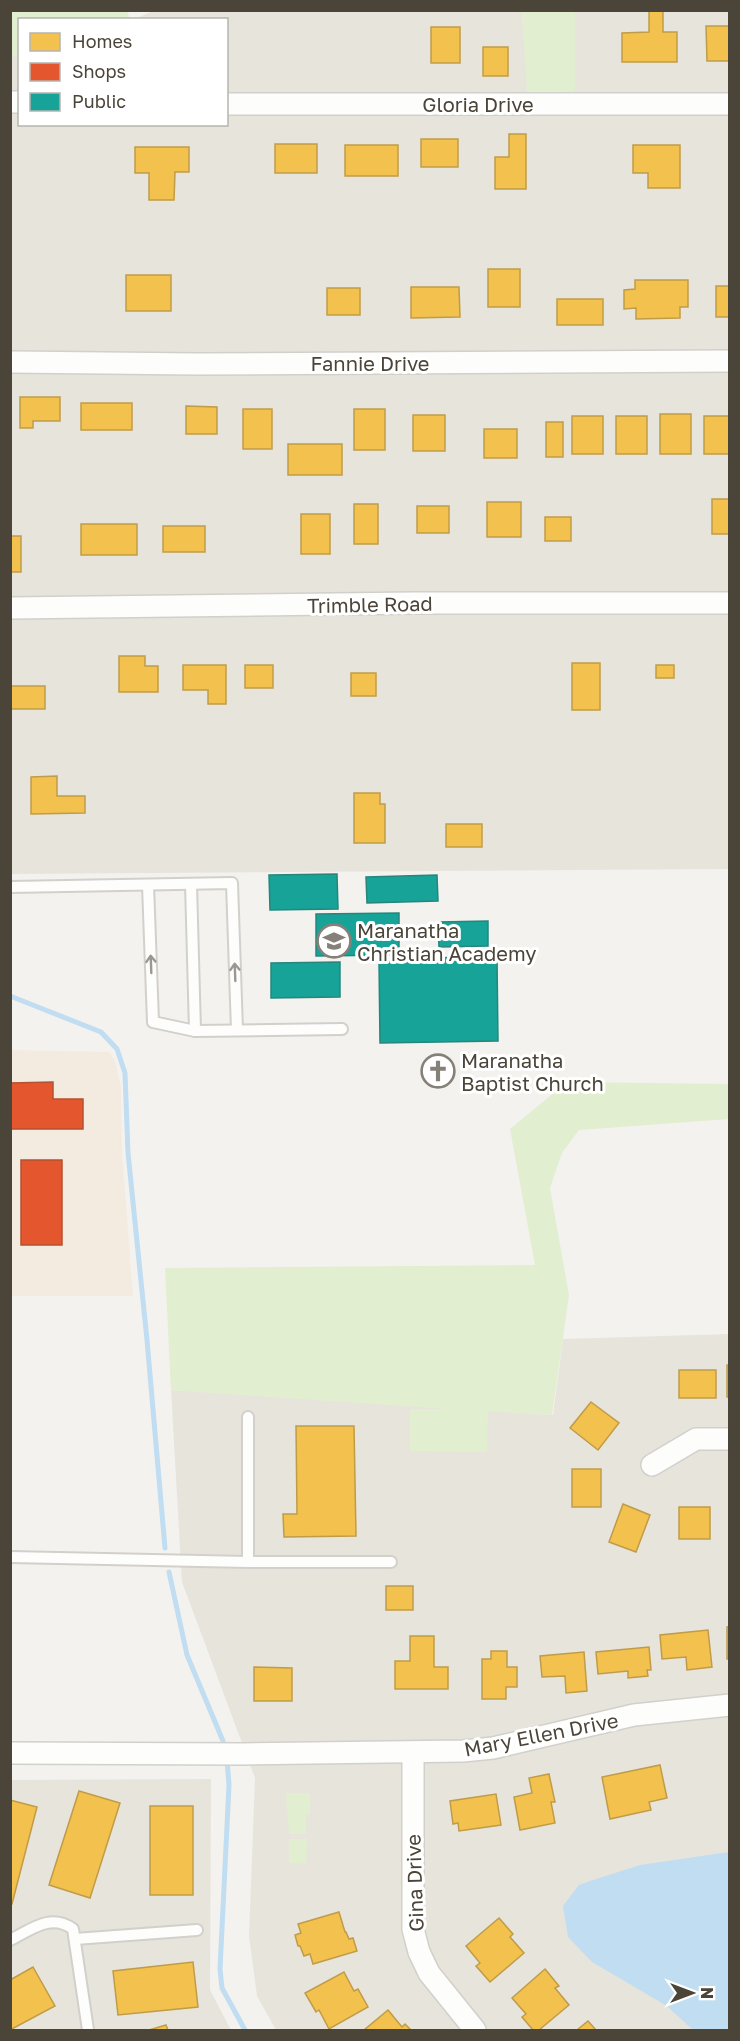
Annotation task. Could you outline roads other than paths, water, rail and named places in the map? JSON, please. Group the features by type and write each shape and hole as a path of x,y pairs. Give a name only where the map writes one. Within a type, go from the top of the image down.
{"street":[{"name":"Gloria Drive","path":"228,104 729,104"},
{"name":"Fannie Drive","path":"10,362 198,364 729,361"},
{"name":"Trimble Road","path":"10,608 414,603 729,603"},
{"path":"652,1465 696,1439 729,1439"},
{"name":"Mary Ellen Drive","path":"10,1753 243,1754 463,1751 494,1748 634,1715 729,1705"},
{"name":"Gina Drive","path":"413,1752 413,1929 419,1952 429,1972 475,2031"}],"lane":[{"path":"10,887 232,883 237,1030"},
{"path":"191,884 195,1031"},
{"path":"148,885 153,1022 195,1031 342,1029"},
{"path":"248,1417 248,1562"},
{"path":"10,1557 248,1562 391,1562"},
{"path":"10,1940 42,1924 54,1921 64,1922 73,1929 88,2031"},
{"path":"75,1939 197,1930"}],"water":[{"path":"729,1852 729,2030 693,2030 667,2006 592,1962 568,1937 563,1906 579,1885 640,1865"}],"waterway":[{"path":"10,996 101,1032 117,1049 125,1073 128,1153 165,1548"},
{"path":"169,1572 187,1655 223,1741 225,1751"},
{"path":"227,1760 229,1785 220,1969 222,1988 245,2030"}],"place":[{"name":"Maranatha Christian Academy","path":"334,941"},
{"name":"Maranatha Baptist Church","path":"438,1071"}]}
